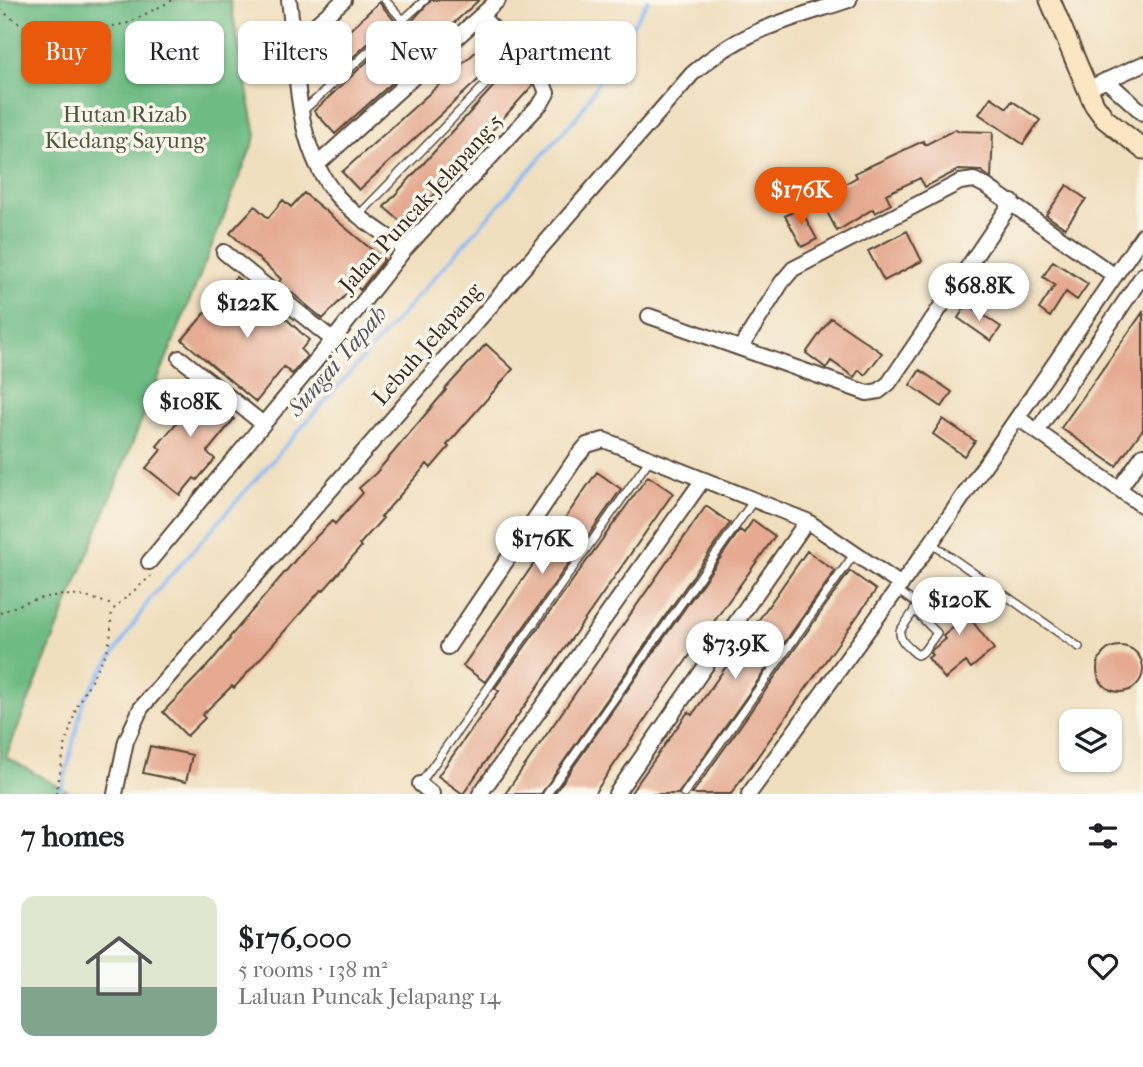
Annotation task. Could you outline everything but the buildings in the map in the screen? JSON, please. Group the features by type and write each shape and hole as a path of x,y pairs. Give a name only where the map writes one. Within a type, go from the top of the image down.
{"street":[{"path":"289,0 292,21"},
{"path":"320,21 344,0"},
{"path":"461,34 498,0"},
{"name":"Lebuh Jelapang","path":"115,794 126,741 141,709 692,74 713,55 740,38 849,0"},
{"path":"1051,0 1094,104 1105,119 1143,149"},
{"path":"481,16 486,21"},
{"path":"1087,89 1143,64"},
{"path":"1106,80 1143,113"},
{"path":"297,84 299,114 324,178 337,196 359,216 405,249"},
{"path":"318,164 406,84"},
{"name":"Jalan Puncak Jelapang 5","path":"149,562 405,249 542,102 547,93 544,84"},
{"path":"741,347 782,282 803,262 960,182 974,180 1012,202 1115,276"},
{"path":"649,316 867,393 879,391 889,383 1012,202"},
{"path":"749,794 931,543 1143,234"},
{"path":"224,252 333,340"},
{"path":"1037,431 1143,275"},
{"path":"180,358 262,424"},
{"path":"1018,418 1143,506"},
{"path":"448,646 587,445 604,440 807,521 899,587"},
{"path":"1119,489 1143,455"},
{"path":"480,794 702,481"},
{"path":"616,794 807,521"},
{"path":"420,784 432,794"}],"lane":[{"path":"385,0 403,20"},
{"path":"299,114 425,0"},
{"path":"359,216 487,84"},
{"path":"420,784 651,458"},
{"path":"547,794 754,500"},
{"path":"931,543 1079,648"},
{"path":"684,794 855,553"},
{"path":"899,587 937,633"},
{"path":"929,591 900,631 903,641 920,654 944,626"}],"path":[{"path":"0,10 25,27 78,33 128,23 173,0"},
{"path":"56,794 65,746 77,706 107,651 111,616 115,607 150,576 152,573 149,562"},
{"path":"0,613 52,595 92,597 115,607"}],"green space":[{"name":"Hutan Rizab Kledang Sayung","path":"0,0 230,0 238,42 238,84 246,84 256,136 6,757 72,794 0,794"}],"waterway":[{"name":"Sungai Tapah","path":"61,794 83,701 150,599 579,114 648,0"}]}
